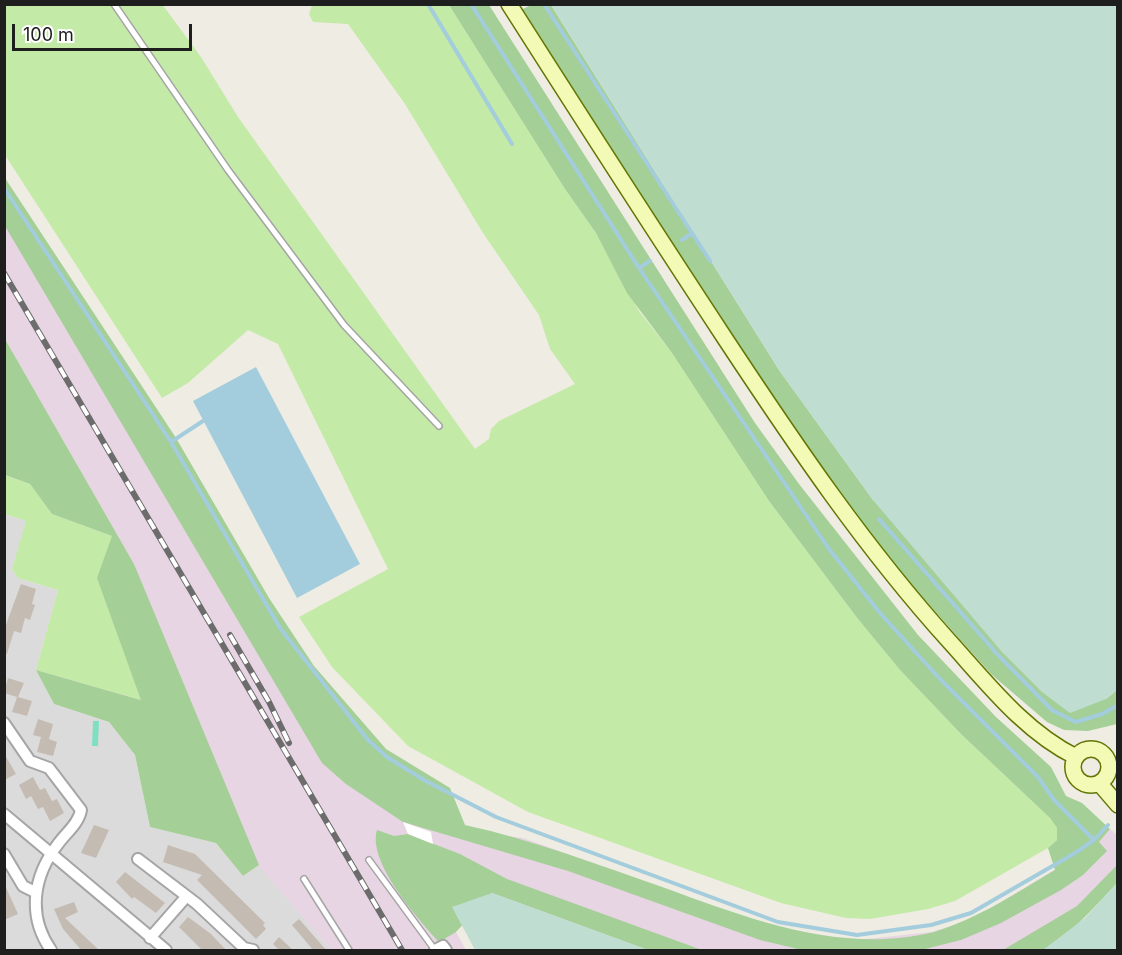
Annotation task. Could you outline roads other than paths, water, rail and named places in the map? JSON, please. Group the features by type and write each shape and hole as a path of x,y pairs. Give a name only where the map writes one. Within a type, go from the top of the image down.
{"main road":[{"path":"509,4 711,318 842,511 928,618 978,674 1044,737 1076,757"},
{"path":"1093,749 1111,752 1109,770 1100,784 1089,786 1078,781 1073,771 1076,757 1082,751 1093,749"},
{"path":"1100,784 1118,805"}],"street":[{"path":"4,723 30,761 49,768 81,810 80,817 52,854 38,878 35,892 37,921 51,951"},
{"path":"4,814 166,951"},
{"path":"4,854 23,886 35,892"},
{"path":"138,859 176,886 186,897 214,918 244,948 253,951"},
{"path":"150,938 186,897"},
{"path":"435,950 443,946 446,951"}],"lane":[{"path":"114,4 228,170 344,325 439,426"},
{"path":"369,860 435,950"},
{"path":"304,879 349,951"}],"water":[{"path":"256,367 360,564 297,598 193,401"}],"waterway":[{"path":"428,4 512,144"},
{"path":"471,4 639,268 829,549 880,613 939,678 1038,777 1054,800 1094,840"},
{"path":"544,4 710,261"},
{"path":"4,188 171,442 280,628 368,740 387,757 424,780 496,817 778,922 857,935 931,925 971,913 1075,853 1094,840 1108,825"},
{"path":"682,240 692,233"},
{"path":"639,268 650,261"},
{"path":"171,442 203,421"},
{"path":"879,519 998,655 1052,710 1076,722 1102,714 1118,705"}],"railway":[{"path":"4,273 402,950"},
{"path":"230,635 269,702 289,743"}]}
